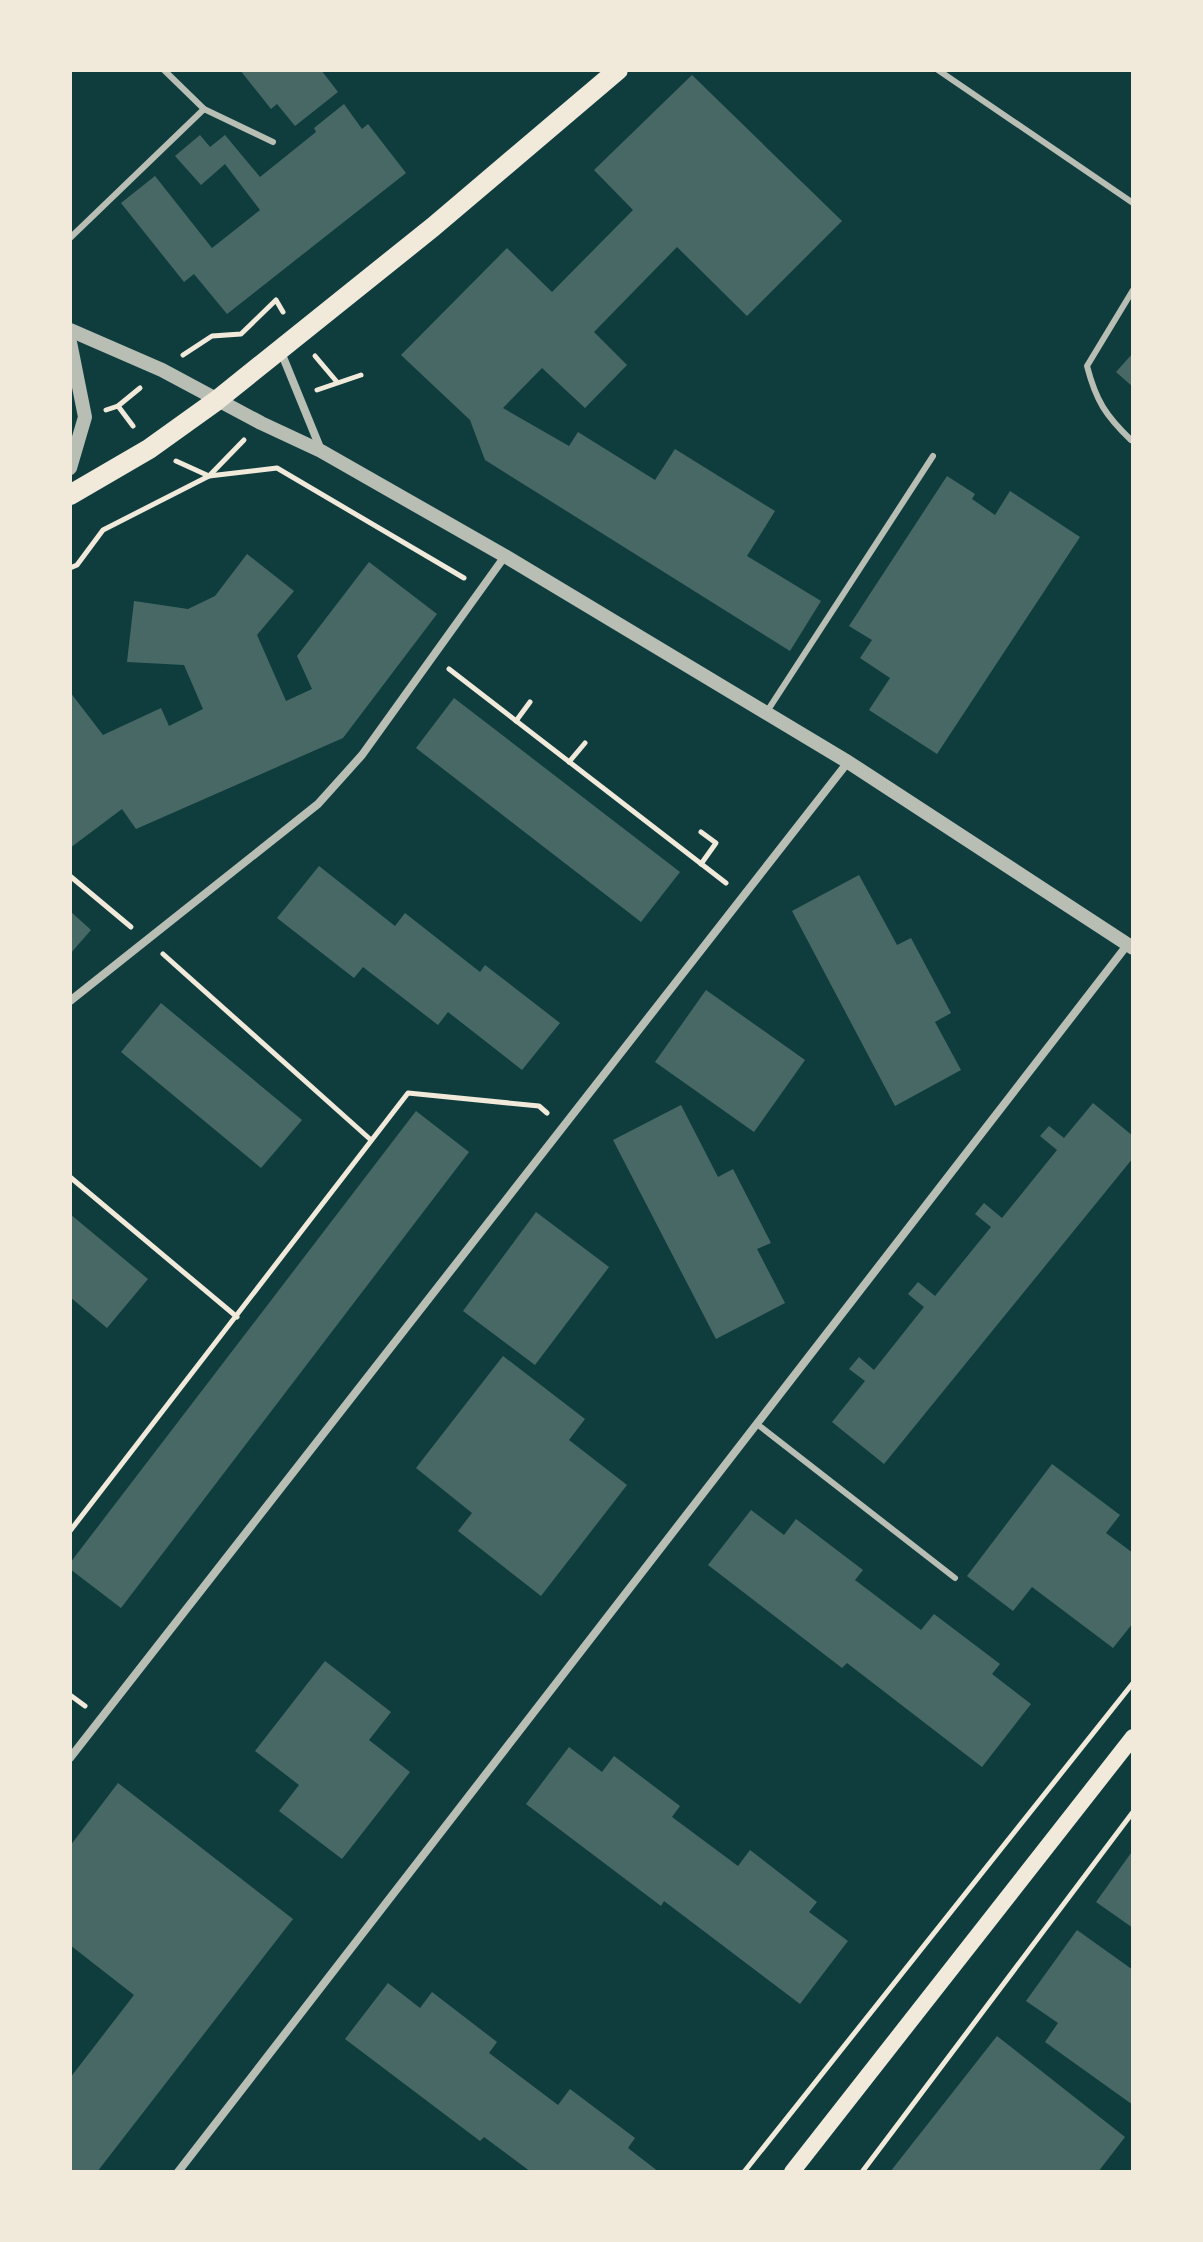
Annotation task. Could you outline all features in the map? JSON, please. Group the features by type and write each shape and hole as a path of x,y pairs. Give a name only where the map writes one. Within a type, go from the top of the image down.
{"main road":[{"path":"70,495 149,449 216,401 421,236 618,70"},
{"path":"792,2172 1133,1737"}],"street":[{"path":"70,330 162,370 216,401 321,451 505,556 848,762 1131,946 178,2172"},
{"path":"70,342 85,417 70,468"},
{"path":"280,349 321,451"},
{"path":"70,1001 318,804 362,755 505,556"},
{"path":"70,1758 848,762"}],"lane":[{"path":"164,70 204,109 273,142"},
{"path":"938,70 1133,203"},
{"path":"70,238 204,109"},
{"path":"1131,440 1109,419 1094,393 1087,366 1133,290"},
{"path":"766,713 933,456"},
{"path":"757,1424 955,1578"}],"path":[{"path":"118,406 162,370 212,336 241,334 276,300"},
{"path":"70,568 77,565 103,530 209,476 277,468 461,575 477,594"},
{"path":"432,656 743,896"},
{"path":"516,721 530,702"},
{"path":"569,762 585,743"},
{"path":"701,832 716,843 701,864"},
{"path":"70,876 147,940 371,1140"},
{"path":"70,1531 408,1093 539,1106 563,1127"},
{"path":"70,1177 237,1317"},
{"path":"744,2172 1133,1683"},
{"path":"862,2172 1133,1812"}],"building":[{"path":"240,70 321,70 338,92 295,126 277,104 271,109"},
{"path":"692,75 842,221 747,316 677,247 594,332 627,365 585,408 542,368 503,408 569,446 578,432 655,480 675,449 775,511 747,556 821,601 790,651 485,460 470,420 401,355 507,248 552,292 633,210 594,170"},
{"path":"344,104 362,129 368,124 406,173 227,314 194,274 184,282 121,203 155,176 212,248 260,210 225,164 201,185 175,156 200,135 210,147 225,135 260,177 316,132 314,128"},
{"path":"1133,353 1133,387 1116,372"},
{"path":"947,476 975,494 972,499 995,515 1010,491 1080,537 937,754 869,710 890,678 860,658 872,640 849,626"},
{"path":"247,554 294,591 257,635 286,701 312,689 297,656 369,562 437,614 343,738 136,829 122,809 70,848 70,692 103,735 161,708 169,726 203,709 184,665 127,662 134,601 188,609 215,596"},
{"path":"454,698 680,872 641,922 416,748"},
{"path":"319,866 395,926 405,913 480,972 485,965 560,1023 522,1070 448,1012 438,1025 363,967 354,978 277,918"},
{"path":"859,875 897,945 911,938 951,1013 935,1022 961,1070 895,1106 792,911"},
{"path":"70,911 91,930 70,954"},
{"path":"706,990 805,1060 754,1132 655,1062"},
{"path":"161,1003 302,1120 261,1168 121,1052"},
{"path":"1093,1103 1133,1136 1133,1158 884,1464 832,1422 865,1381 849,1369 859,1357 874,1370 924,1307 908,1294 918,1282 935,1296 991,1227 975,1214 984,1203 1002,1218 1057,1150 1040,1136 1049,1126 1064,1138"},
{"path":"681,1105 718,1177 733,1169 771,1243 757,1249 785,1303 716,1339 613,1140"},
{"path":"416,1111 469,1152 121,1608 70,1569 70,1563"},
{"path":"536,1212 609,1267 535,1365 463,1311"},
{"path":"70,1214 148,1279 107,1328 70,1297"},
{"path":"503,1356 585,1419 569,1440 627,1485 541,1596 458,1531 472,1513 416,1468"},
{"path":"1052,1464 1120,1515 1106,1533 1133,1553 1133,1623 1113,1648 1032,1587 1013,1611 967,1576"},
{"path":"751,1510 784,1535 796,1519 863,1570 855,1580 921,1630 934,1614 1000,1664 992,1674 1031,1704 982,1767 847,1663 842,1668 708,1565"},
{"path":"325,1661 391,1712 369,1740 410,1772 342,1859 279,1811 299,1785 255,1751"},
{"path":"569,1747 602,1772 614,1756 680,1806 672,1817 738,1866 750,1850 817,1902 809,1912 848,1941 800,2004 664,1901 661,1906 526,1804"},
{"path":"118,1783 293,1919 97,2172 70,2172 70,2078 134,1995 70,1945 70,1846"},
{"path":"1131,1853 1133,1855 1133,1928 1096,1902"},
{"path":"1077,1930 1133,1970 1133,2105 1045,2042 1058,2023 1026,2001"},
{"path":"388,1983 420,2008 432,1992 497,2042 489,2053 558,2105 570,2089 635,2138 628,2148 659,2172 531,2172 484,2137 480,2141 345,2039"},
{"path":"997,2036 1125,2137 1098,2172 890,2172"}]}
